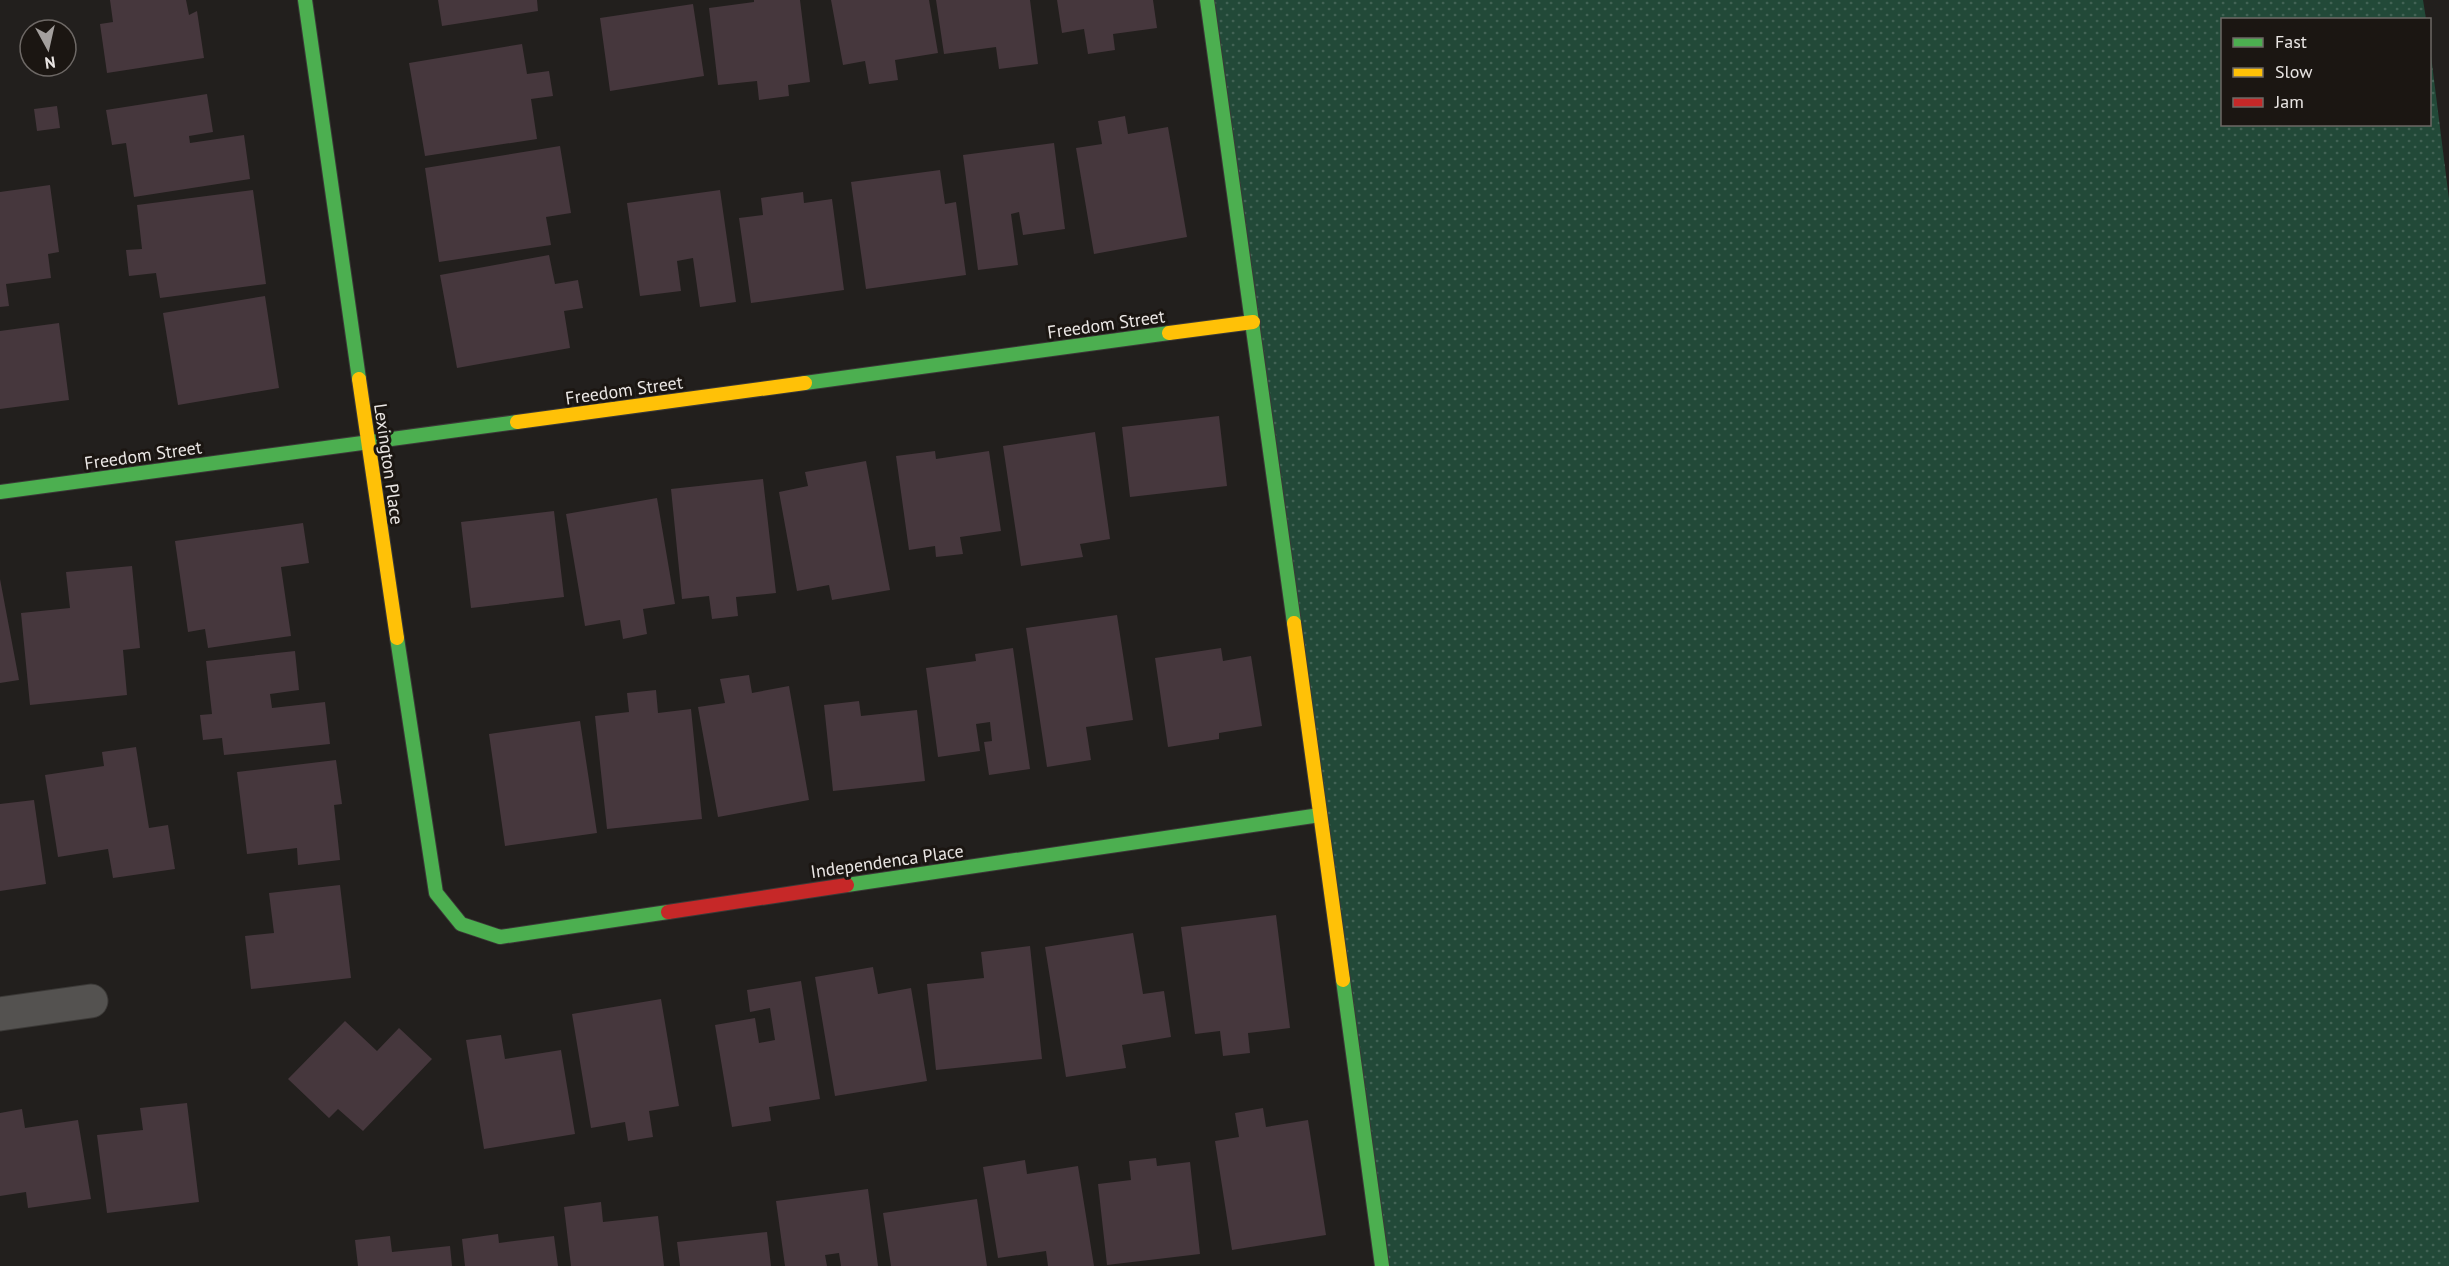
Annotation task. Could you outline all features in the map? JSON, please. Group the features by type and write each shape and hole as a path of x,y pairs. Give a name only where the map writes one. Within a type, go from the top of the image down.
{"street":[{"name":"Lexington Place","path":"305,0 368,443 436,893 461,924"},
{"path":"1207,0 1382,1266"},
{"name":"Freedom Street","path":"0,492 1253,322"},
{"name":"Independenca Place","path":"461,924 500,937 1320,815"},
{"path":"0,1014 91,1001"}],"green space":[{"path":"1207,0 2423,0 2426,18 2221,18 2221,126 2431,126 2431,56 2449,199 2449,1266 1382,1266"}],"building":[{"path":"110,0 186,0 189,15 197,11 204,58 107,73 100,24 113,22"},
{"path":"438,0 537,0 538,11 442,26"},
{"path":"754,0 800,0 810,82 788,85 789,96 759,100 757,81 718,85 709,8 754,2"},
{"path":"831,0 929,0 938,53 895,60 898,80 869,84 865,61 843,65"},
{"path":"936,0 1030,0 1038,64 999,69 996,47 944,54"},
{"path":"1057,0 1153,0 1157,28 1113,34 1115,50 1088,54 1084,29 1062,33"},
{"path":"693,4 704,76 610,91 600,18"},
{"path":"522,44 527,74 549,71 553,96 531,99 537,139 425,156 409,63"},
{"path":"207,94 213,132 189,136 190,143 244,135 250,179 134,197 126,143 112,145 106,110"},
{"path":"57,106 60,128 37,131 34,109"},
{"path":"1125,116 1128,134 1168,127 1187,237 1094,254 1076,148 1102,144 1098,121"},
{"path":"1054,143 1065,229 1023,235 1019,212 1011,214 1018,265 978,270 963,155"},
{"path":"560,146 571,213 546,217 551,245 439,262 425,168"},
{"path":"940,170 945,204 956,202 966,275 866,289 851,182"},
{"path":"50,185 59,252 48,254 51,278 6,284 9,306 0,307 0,192"},
{"path":"253,190 266,284 160,298 156,273 129,276 126,250 142,249 137,205"},
{"path":"720,190 736,302 700,307 693,258 677,261 681,291 640,296 627,203"},
{"path":"803,192 804,203 832,199 844,290 751,303 739,218 763,215 761,198"},
{"path":"549,255 555,284 578,280 583,308 564,311 570,348 457,368 440,275"},
{"path":"265,296 279,388 178,405 163,313"},
{"path":"59,323 69,400 0,409 0,331"},
{"path":"1219,416 1227,486 1130,497 1122,427"},
{"path":"1095,432 1110,539 1080,544 1083,557 1021,566 1003,446"},
{"path":"935,451 936,459 989,451 1001,531 960,537 963,554 936,557 935,546 909,550 896,456"},
{"path":"866,461 890,590 832,600 829,585 797,591 779,492 808,486 805,472"},
{"path":"763,479 776,593 736,597 738,616 712,619 709,596 682,599 671,489"},
{"path":"657,498 675,604 643,609 647,634 623,639 620,620 585,626 566,514"},
{"path":"554,511 564,597 471,608 461,522"},
{"path":"303,523 309,563 281,567 291,636 208,648 205,629 188,632 175,541"},
{"path":"132,566 140,648 123,650 127,695 30,705 21,613 70,608 66,572"},
{"path":"0,579 19,680 0,683"},
{"path":"1117,615 1133,720 1086,727 1091,760 1047,767 1026,628"},
{"path":"1013,648 1030,769 989,775 984,742 992,741 990,722 976,724 980,751 938,757 926,668 976,661 975,654"},
{"path":"1221,648 1223,661 1251,656 1262,726 1219,733 1219,739 1168,747 1155,658"},
{"path":"295,651 299,690 270,694 272,708 325,702 330,744 224,755 222,738 203,740 200,715 212,714 206,661"},
{"path":"749,675 752,693 789,686 809,800 718,817 698,707 725,703 720,679"},
{"path":"656,690 658,713 691,709 702,819 607,829 595,716 629,712 627,693"},
{"path":"859,701 861,716 917,710 925,781 833,791 824,705"},
{"path":"580,721 597,833 505,846 489,734"},
{"path":"136,747 149,828 168,825 175,869 113,878 108,849 58,857 45,775 104,766 102,752"},
{"path":"336,760 342,804 334,805 340,860 298,865 297,848 247,854 237,772"},
{"path":"34,800 46,884 0,891 0,804"},
{"path":"340,885 351,978 251,989 245,936 274,933 269,893"},
{"path":"1276,915 1290,1028 1248,1033 1250,1053 1223,1056 1220,1031 1195,1034 1181,927"},
{"path":"1133,933 1143,994 1164,991 1171,1037 1122,1045 1126,1068 1066,1077 1045,947"},
{"path":"1030,946 1042,1059 936,1070 927,984 984,978 981,952"},
{"path":"873,967 878,994 911,988 927,1081 835,1096 815,977"},
{"path":"801,981 820,1099 769,1107 771,1121 732,1127 715,1025 755,1018 759,1043 775,1040 770,1008 750,1012 747,990"},
{"path":"661,999 679,1106 649,1111 653,1137 628,1141 625,1122 591,1128 572,1014"},
{"path":"345,1021 377,1051 399,1028 432,1059 363,1131 338,1109 329,1118 288,1079"},
{"path":"501,1035 505,1059 561,1050 575,1134 484,1149 466,1040"},
{"path":"187,1103 199,1202 107,1213 97,1135 143,1130 140,1108"},
{"path":"1263,1108 1266,1127 1308,1120 1326,1235 1232,1250 1215,1141 1239,1137 1235,1113"},
{"path":"22,1109 25,1128 78,1120 91,1199 28,1208 26,1192 0,1196 0,1113"},
{"path":"1156,1158 1157,1166 1190,1162 1200,1254 1107,1265 1098,1184 1131,1180 1129,1161"},
{"path":"1025,1160 1027,1174 1078,1166 1094,1266 1048,1266 1046,1251 998,1258 983,1167"},
{"path":"868,1189 878,1266 841,1266 839,1253 825,1255 827,1266 785,1266 776,1201"},
{"path":"977,1199 987,1266 891,1266 883,1213"},
{"path":"601,1202 603,1222 658,1216 664,1266 571,1266 564,1207"},
{"path":"767,1232 771,1266 680,1266 677,1242"},
{"path":"498,1234 499,1243 554,1236 558,1266 465,1266 462,1239"},
{"path":"390,1236 392,1252 450,1246 452,1266 358,1266 355,1240"}],"traffic: fast":[{"path":"305,0 359,379"},
{"path":"1207,0 1294,623"},
{"path":"805,383 1169,333"},
{"path":"0,492 517,422"},
{"path":"397,638 436,893 461,924 500,937 668,912"},
{"path":"847,885 1320,815"},
{"path":"1343,980 1382,1266"}],"traffic: slow":[{"path":"1169,333 1253,322"},
{"path":"359,379 397,638"},
{"path":"517,422 805,383"},
{"path":"1294,623 1343,980"}],"traffic: jam":[{"path":"668,912 847,885"}]}
